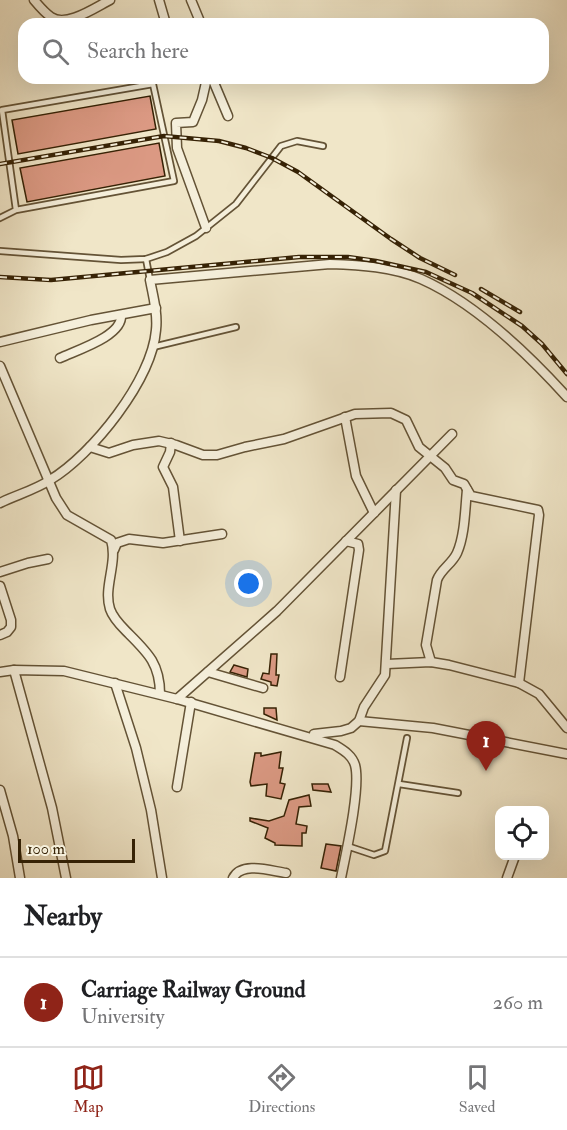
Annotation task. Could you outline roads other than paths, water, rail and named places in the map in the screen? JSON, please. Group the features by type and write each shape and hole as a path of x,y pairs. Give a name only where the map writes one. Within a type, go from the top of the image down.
{"street":[{"path":"33,0 51,18"},
{"path":"72,18 110,0"},
{"path":"159,0 164,18"},
{"path":"191,0 198,18"},
{"path":"206,84 193,122 176,123 176,136 177,148 206,228"},
{"path":"215,84 228,116"},
{"path":"0,503 49,481 90,447 132,393 153,347 156,329 156,308 150,280 330,264 360,265 419,278 451,294 489,324 529,358 567,397"},
{"path":"0,342 156,308"},
{"path":"60,358 115,331 122,321 121,315"},
{"path":"1,370 56,498 68,515 111,540 114,550"},
{"path":"90,447 110,453 159,441 203,455 217,455 284,439 365,412 400,415 406,420 419,447 445,468 453,480 467,488 471,496 535,508 539,512 519,683"},
{"path":"345,417 356,476 374,513"},
{"path":"177,699 277,611 452,434"},
{"path":"171,443 170,452 163,467 173,487 180,541"},
{"path":"431,662 426,645 437,580 439,574 449,565 459,550 467,488"},
{"path":"304,734 351,728 359,721 364,707 385,675 396,490"},
{"path":"160,694 160,677 155,664 145,650 120,625 110,608 108,598 114,550 117,543 129,539 163,543 222,534"},
{"path":"340,677 359,550 358,544 346,541"},
{"path":"0,572 48,559"},
{"path":"0,586 11,620 11,627 0,635"},
{"path":"387,664 431,662 519,683 539,694 567,728"},
{"path":"14,670 52,808 66,878"},
{"path":"0,672 64,670 191,702 335,744 349,754 355,764 354,800 342,876 353,878"},
{"path":"208,672 263,688"},
{"path":"115,683 136,747 162,878"},
{"path":"177,787 191,702"},
{"path":"359,721 433,728 567,754"},
{"path":"0,790 13,837 20,878"},
{"path":"507,878 513,860"},
{"path":"233,878 243,869 286,873"}],"lane":[{"path":"0,218 16,210 174,181 153,84 2,110 16,210"},
{"path":"0,251 121,260 146,259 166,252 206,228 236,204 281,146 297,141 323,146"},
{"path":"146,259 150,280"},
{"path":"153,347 236,327"},
{"path":"347,846 374,855 385,851 406,738"},
{"path":"399,784 458,793"}],"railway":[{"path":"0,164 164,136 219,141 272,158 298,172 391,239 420,258 455,275"},
{"path":"0,277 51,280 299,257 348,257 376,261 426,272 472,293 522,326 542,344 567,374"},
{"path":"481,289 520,312"}],"place":[{"name":"Carriage Railway Ground","path":"486,771"}]}
